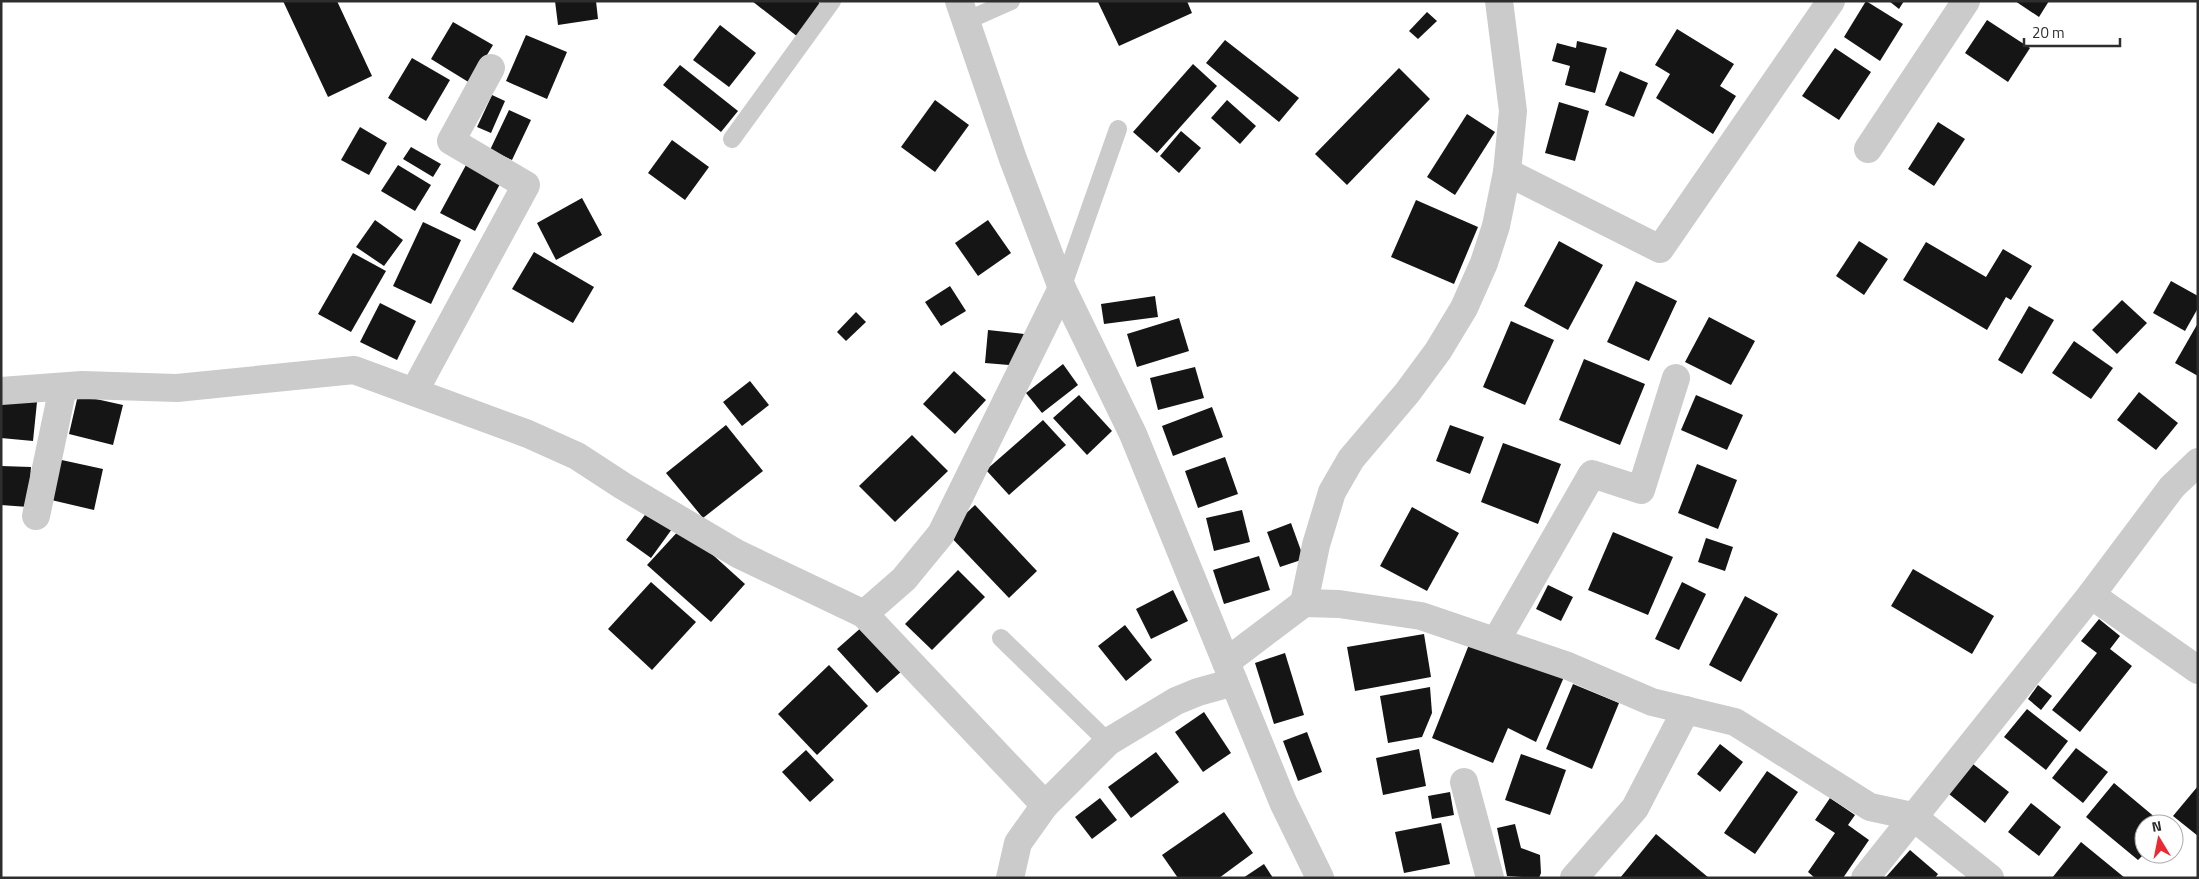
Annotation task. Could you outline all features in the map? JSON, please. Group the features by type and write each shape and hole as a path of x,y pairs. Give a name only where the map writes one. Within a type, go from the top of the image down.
{"street":[{"path":"1010,878 1018,842 1045,805 1108,742 1176,701 1230,672 1304,603 1316,545 1332,492 1351,459 1407,393 1438,350 1464,308 1484,263 1496,226 1507,172 1513,111 1498,1"},
{"path":"1507,172 1660,249 1831,1"},
{"path":"1868,149 1966,1"},
{"path":"963,11 1013,159 1062,288 1134,434 1283,802 1320,878"},
{"path":"414,392 526,185 451,141 491,68"},
{"path":"864,614 904,580 941,534 1062,288"},
{"path":"1,391 82,385 177,388 354,370 528,434 577,456 623,486 738,554 864,614 1045,805"},
{"path":"1496,641 1592,474 1641,490 1676,378"},
{"path":"36,516 63,387"},
{"path":"1865,878 1912,816 2091,595 2172,487 2198,462"},
{"path":"2091,595 2198,670"},
{"path":"1304,603 1339,604 1421,616 1568,666 1652,702 1735,722 1870,807 1912,816 1990,878"},
{"path":"1574,878 1635,808 1686,710"},
{"path":"1464,782 1490,878"}],"lane":[{"path":"732,139 832,1"},
{"path":"963,11 1011,1"},
{"path":"1062,288 1118,129"},
{"path":"1001,638 1108,742"}],"building":[{"path":"283,1 337,1 372,76 328,97"},
{"path":"555,1 596,1 598,19 558,25"},
{"path":"752,1 817,1 822,5 798,37"},
{"path":"1187,1 1192,13 1119,46 1098,2"},
{"path":"1866,1 1903,24 1880,61 1844,37"},
{"path":"1889,1 1904,1 1899,9"},
{"path":"2015,1 2049,1 2039,17"},
{"path":"1427,12 1437,21 1418,39 1409,31"},
{"path":"1987,20 2030,48 2008,82 1965,53"},
{"path":"453,22 493,45 470,83 431,59"},
{"path":"720,25 756,53 729,87 693,60"},
{"path":"1677,29 1734,64 1720,86 1736,96 1713,134 1656,98 1670,74 1655,65"},
{"path":"526,35 567,52 547,99 506,81"},
{"path":"1225,40 1299,98 1279,122 1206,63"},
{"path":"1577,41 1607,48 1595,93 1565,85 1570,66 1552,61 1557,43 1576,48"},
{"path":"1835,48 1871,72 1839,120 1802,96"},
{"path":"412,58 450,80 426,121 388,98"},
{"path":"1193,64 1217,86 1157,153 1133,132"},
{"path":"680,65 738,111 721,132 663,85"},
{"path":"1399,68 1430,99 1347,185 1315,154"},
{"path":"1620,71 1648,83 1634,117 1605,105"},
{"path":"492,95 505,101 491,133 477,127"},
{"path":"935,100 969,125 935,172 901,147"},
{"path":"1227,100 1256,126 1240,144 1211,118"},
{"path":"1559,102 1589,111 1575,161 1545,153"},
{"path":"509,110 531,120 512,160 490,150"},
{"path":"1467,114 1495,132 1455,195 1427,177"},
{"path":"1938,122 1965,139 1934,186 1908,169"},
{"path":"360,127 387,143 369,175 341,160"},
{"path":"1181,131 1201,148 1179,173 1160,156"},
{"path":"672,140 709,167 685,200 648,173"},
{"path":"411,147 441,164 433,177 403,159"},
{"path":"398,165 431,185 415,211 381,191"},
{"path":"466,165 500,184 475,231 440,213"},
{"path":"582,198 602,235 556,260 537,223"},
{"path":"1416,200 1478,227 1454,284 1391,257"},
{"path":"375,220 403,240 384,266 356,247"},
{"path":"988,220 1011,253 978,276 955,243"},
{"path":"423,222 461,240 431,304 393,286"},
{"path":"1559,241 1603,265 1568,330 1524,306"},
{"path":"1859,241 1888,259 1864,295 1836,276"},
{"path":"1926,242 1986,277 2003,249 2032,266 2011,300 2006,297 1987,330 1903,280"},
{"path":"534,252 594,287 573,323 512,289"},
{"path":"353,253 386,271 351,332 318,314"},
{"path":"1636,281 1677,301 1649,361 1607,342"},
{"path":"2171,281 2198,296 2198,308 2185,331 2153,313"},
{"path":"950,286 966,311 941,326 925,302"},
{"path":"1155,296 1158,317 1104,324 1101,304"},
{"path":"2122,300 2147,323 2117,354 2092,330"},
{"path":"380,303 416,321 397,360 360,342"},
{"path":"2029,306 2054,320 2022,374 1998,360"},
{"path":"856,312 866,322 846,341 837,332"},
{"path":"1709,317 1755,341 1731,385 1685,362"},
{"path":"1179,318 1189,351 1137,367 1127,334"},
{"path":"1511,321 1554,340 1525,405 1483,387"},
{"path":"2198,323 2198,376 2175,363"},
{"path":"988,330 1024,334 1021,366 985,363"},
{"path":"2074,341 2113,368 2091,399 2052,373"},
{"path":"1584,359 1645,384 1620,445 1559,420"},
{"path":"1063,364 1078,385 1042,413 1026,393"},
{"path":"1195,367 1204,398 1158,410 1150,378"},
{"path":"954,371 986,400 955,434 923,404"},
{"path":"750,381 769,405 742,426 723,402"},
{"path":"2139,392 2178,423 2156,450 2117,420"},
{"path":"78,395 123,405 113,445 69,434"},
{"path":"1079,395 1112,431 1087,455 1053,418"},
{"path":"1696,395 1743,415 1727,450 1681,430"},
{"path":"1,398 37,402 33,441 1,438"},
{"path":"1212,407 1223,437 1173,456 1162,426"},
{"path":"1043,420 1066,445 1009,495 986,470"},
{"path":"726,425 763,471 703,518 666,473"},
{"path":"1450,425 1484,437 1470,474 1436,461"},
{"path":"912,435 948,471 895,522 859,486"},
{"path":"1503,443 1561,464 1538,524 1481,502"},
{"path":"1225,457 1238,494 1198,508 1185,471"},
{"path":"57,459 103,469 94,510 47,499"},
{"path":"1697,464 1737,480 1718,529 1678,513"},
{"path":"1,466 31,467 28,507 1,505"},
{"path":"975,505 1037,571 1009,598 946,532"},
{"path":"1412,507 1459,533 1427,591 1380,566"},
{"path":"1242,510 1250,542 1214,551 1206,518"},
{"path":"648,511 672,529 651,558 626,540"},
{"path":"1291,523 1304,559 1280,567 1267,532"},
{"path":"682,527 745,584 711,622 647,565"},
{"path":"1613,532 1673,557 1648,615 1588,590"},
{"path":"1706,538 1733,547 1725,571 1698,562"},
{"path":"1259,556 1270,590 1224,604 1213,570"},
{"path":"1913,569 1994,616 1972,654 1891,606"},
{"path":"958,570 985,597 932,650 905,624"},
{"path":"651,582 696,622 652,670 608,629"},
{"path":"1682,582 1706,594 1679,650 1655,639"},
{"path":"1548,585 1573,597 1561,621 1536,609"},
{"path":"1173,590 1188,621 1151,639 1136,609"},
{"path":"1745,596 1778,614 1741,682 1709,665"},
{"path":"2099,619 2120,636 2110,649 2132,666 2080,732 2052,710 2097,653 2081,641"},
{"path":"1125,625 1152,660 1126,681 1098,646"},
{"path":"863,626 903,670 877,693 837,649"},
{"path":"1424,634 1431,677 1355,691 1347,647"},
{"path":"1470,642 1564,677 1536,742 1508,728 1493,763 1432,738"},
{"path":"1285,653 1304,715 1274,724 1255,663"},
{"path":"829,665 868,706 817,755 778,714"},
{"path":"1573,684 1619,703 1592,769 1546,749"},
{"path":"2038,685 2052,696 2041,710 2028,699"},
{"path":"1430,687 1432,713 1422,737 1388,743 1380,696"},
{"path":"2027,709 2068,741 2046,770 2004,737"},
{"path":"1204,712 1231,753 1203,772 1175,732"},
{"path":"1307,732 1322,772 1298,781 1283,741"},
{"path":"1720,744 1743,762 1720,792 1697,774"},
{"path":"2076,748 2108,772 2083,803 2052,778"},
{"path":"1419,749 1426,786 1383,795 1376,758"},
{"path":"806,750 834,780 810,802 782,772"},
{"path":"1156,752 1179,782 1131,818 1108,787"},
{"path":"1521,754 1566,770 1550,815 1505,800"},
{"path":"1973,764 2009,792 1985,823 1949,794"},
{"path":"1767,771 1798,792 1755,854 1724,833"},
{"path":"2114,783 2151,814 2134,814 2134,857 2086,817"},
{"path":"2198,786 2198,836 2184,825 2184,814 2175,814"},
{"path":"1450,792 1454,815 1432,819 1428,796"},
{"path":"1100,798 1117,820 1092,839 1075,817"},
{"path":"1830,798 1855,815 1848,825 1869,840 1843,878 1815,878 1808,872 1835,833 1815,820"},
{"path":"2031,803 2061,827 2039,856 2008,832"},
{"path":"1224,812 1253,853 1219,878 1178,878 1162,855"},
{"path":"1441,823 1450,864 1404,873 1395,832"},
{"path":"1515,824 1521,848 1540,855 1541,873 1539,878 1507,876 1497,828"},
{"path":"1656,834 1709,878 1620,878"},
{"path":"2081,842 2125,878 2052,878"},
{"path":"1910,850 1938,874 1935,878 1885,878"},
{"path":"1264,864 1273,878 1243,878"}]}
